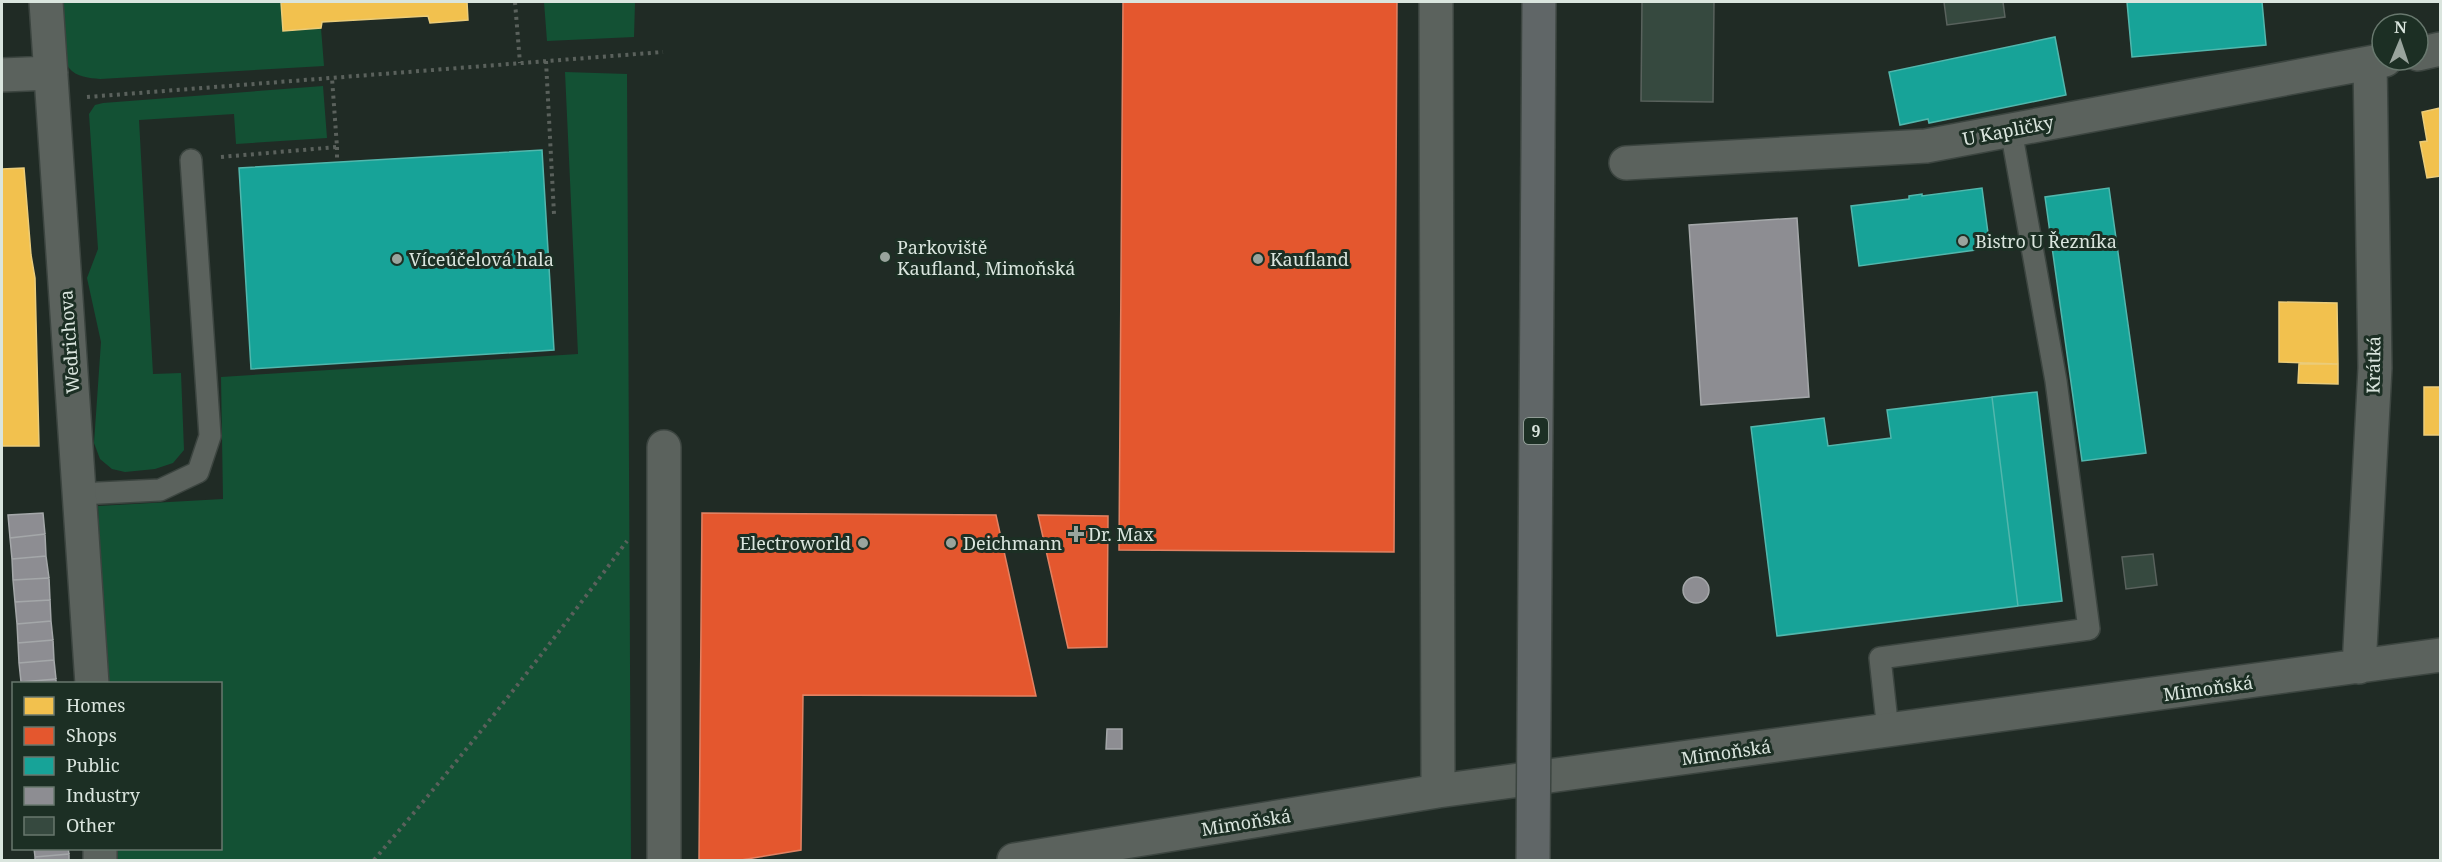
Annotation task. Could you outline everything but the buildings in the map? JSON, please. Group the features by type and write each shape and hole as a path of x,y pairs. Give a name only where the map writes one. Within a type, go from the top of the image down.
{"main road":[{"name":"9","path":"1533,861 1539,2"}],"street":[{"name":"Wedrichova","path":"46,2 92,682"},
{"path":"1436,2 1438,791"},
{"name":"U Kapličky","path":"1626,163 1926,146 2370,63"},
{"name":"Krátká","path":"2359,668 2375,368 2378,72"},
{"path":"2,75 52,87"},
{"path":"664,447 664,861"},
{"name":"Mimoňská","path":"1014,861 1438,791 2359,668 2440,655"}],"lane":[{"path":"1888,731 1880,658 2089,629 2055,381 2011,129"},
{"path":"79,494 160,490 198,472 210,436 190,159"}],"path":[{"path":"515,2 520,63"},
{"path":"52,87 332,78 663,52"},
{"path":"546,61 554,214"},
{"path":"332,78 337,161"},
{"path":"190,159 337,147"},
{"path":"374,861 550,646 628,541"}],"green space":[{"path":"59,2 281,2 283,31 321,28 324,66 100,79 83,76 75,73 65,62 60,36"},
{"path":"544,2 635,2 634,37 547,41"},
{"path":"565,72 627,74 631,860 117,860 116,850 222,850 222,682 107,682 98,506 223,499 221,377 578,354"},
{"path":"323,86 327,138 236,144 234,114 139,120 153,374 181,373 184,450 173,463 155,469 125,472 112,469 100,459 94,443 101,342 87,278 98,249 89,114 95,105 103,103"}],"place":[{"name":"Bistro U Řezníka","path":"1963,241"},
{"name":"Parkoviště Kaufland, Mimoňská","path":"885,257"},
{"name":"Víceúčelová hala","path":"397,259"},
{"name":"Kaufland","path":"1258,259"},
{"name":"Dr. Max","path":"1076,534"},
{"name":"Electroworld","path":"863,543"},
{"name":"Deichmann","path":"951,543"}]}
